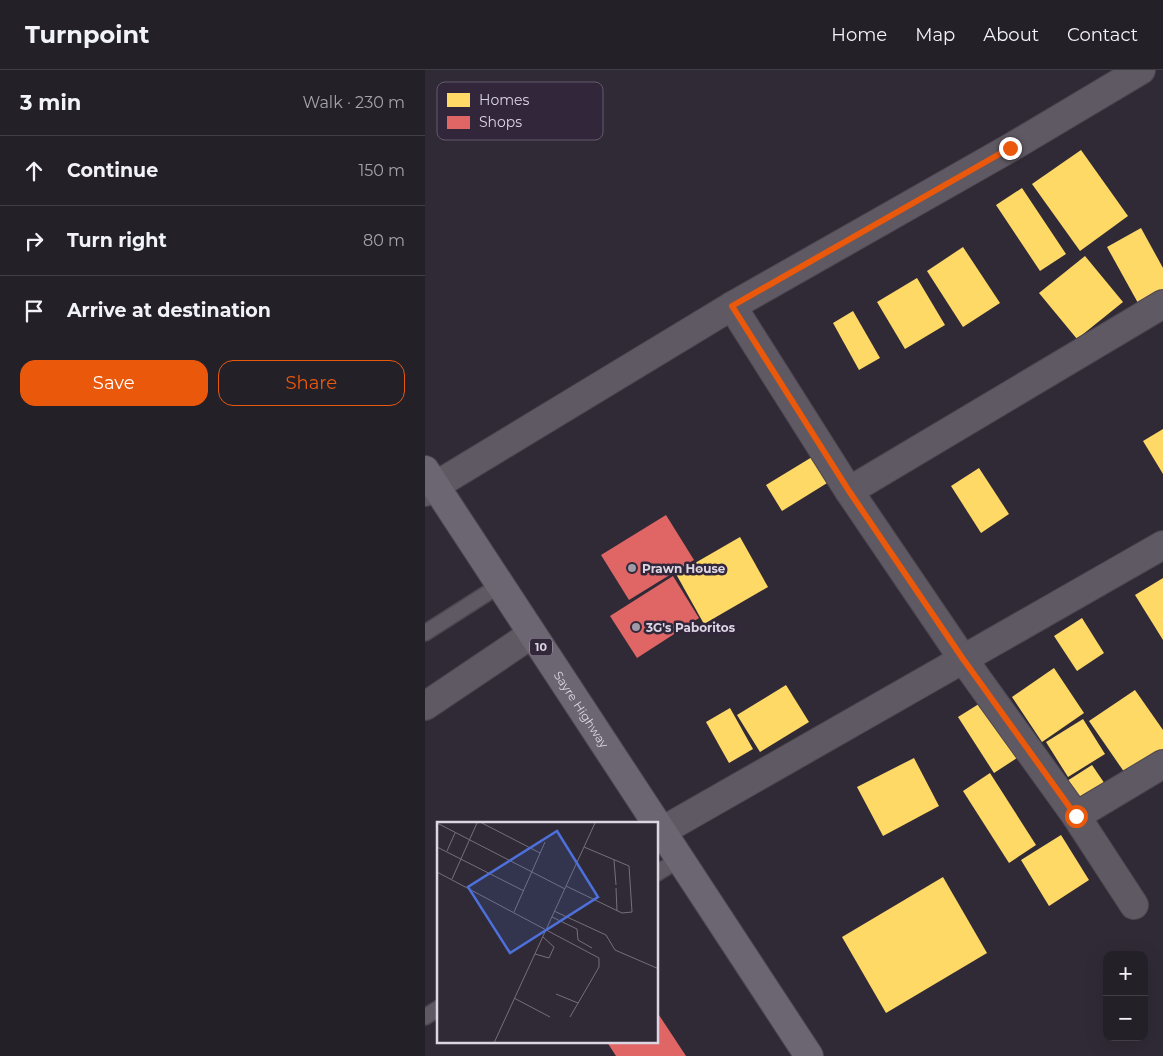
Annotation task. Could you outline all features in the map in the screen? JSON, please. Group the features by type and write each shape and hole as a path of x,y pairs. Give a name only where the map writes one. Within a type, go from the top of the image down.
{"highway":[{"name":"Sayre Highway","path":"428,483 500,585 656,822"},
{"name":"Sayre Highway","path":"659,826 809,1056"}],"street":[{"path":"428,483 732,306 1010,148 1141,70"},
{"path":"849,491 1163,304"},
{"path":"732,306 849,491 963,659 1076,816 1133,905"},
{"path":"659,826 963,659 1163,545"},
{"path":"425,706 532,634"},
{"path":"1076,816 1163,764"}],"lane":[{"path":"425,633 500,585"},
{"path":"659,872 680,859"},
{"path":"425,1017 437,1009"}],"building: Homes":[{"path":"1081,150 1128,216 1080,251 1032,184"},
{"path":"1022,188 1066,254 1040,271 996,205"},
{"path":"1141,228 1163,268 1163,290 1138,303 1107,247"},
{"path":"963,247 1000,303 963,327 927,271"},
{"path":"1085,256 1123,302 1077,339 1039,293"},
{"path":"917,278 945,325 905,349 877,302"},
{"path":"853,311 880,358 859,370 833,323"},
{"path":"1163,429 1163,474 1143,441"},
{"path":"817,454 832,480 782,511 766,485"},
{"path":"979,468 1009,514 981,533 951,486"},
{"path":"740,537 768,587 704,624 676,574"},
{"path":"1163,578 1163,640 1135,595"},
{"path":"1082,618 1104,653 1077,671 1054,636"},
{"path":"1054,668 1084,713 1042,742 1012,697"},
{"path":"786,685 809,722 760,752 737,715"},
{"path":"1135,690 1163,730 1163,755 1129,779 1089,721"},
{"path":"982,702 1017,758 994,773 958,717"},
{"path":"730,708 753,749 729,763 706,722"},
{"path":"1083,719 1105,754 1068,777 1046,742"},
{"path":"914,758 939,806 883,836 857,787"},
{"path":"1092,765 1107,787 1082,803 1067,781"},
{"path":"990,773 1036,845 1009,863 963,791"},
{"path":"1061,835 1089,880 1049,906 1021,860"},
{"path":"943,877 987,953 886,1013 842,937"}],"building: Shops":[{"path":"666,515 694,560 629,600 601,555"},
{"path":"673,576 699,618 637,658 610,616"},
{"path":"659,1015 686,1056 616,1056 608,1044 659,1044"}],"place":[{"name":"Prawn House","path":"632,568"},
{"name":"3G's Paboritos","path":"636,627"}],"route":[{"path":"1010,148 732,306 849,491 963,659 1076,816"}]}
